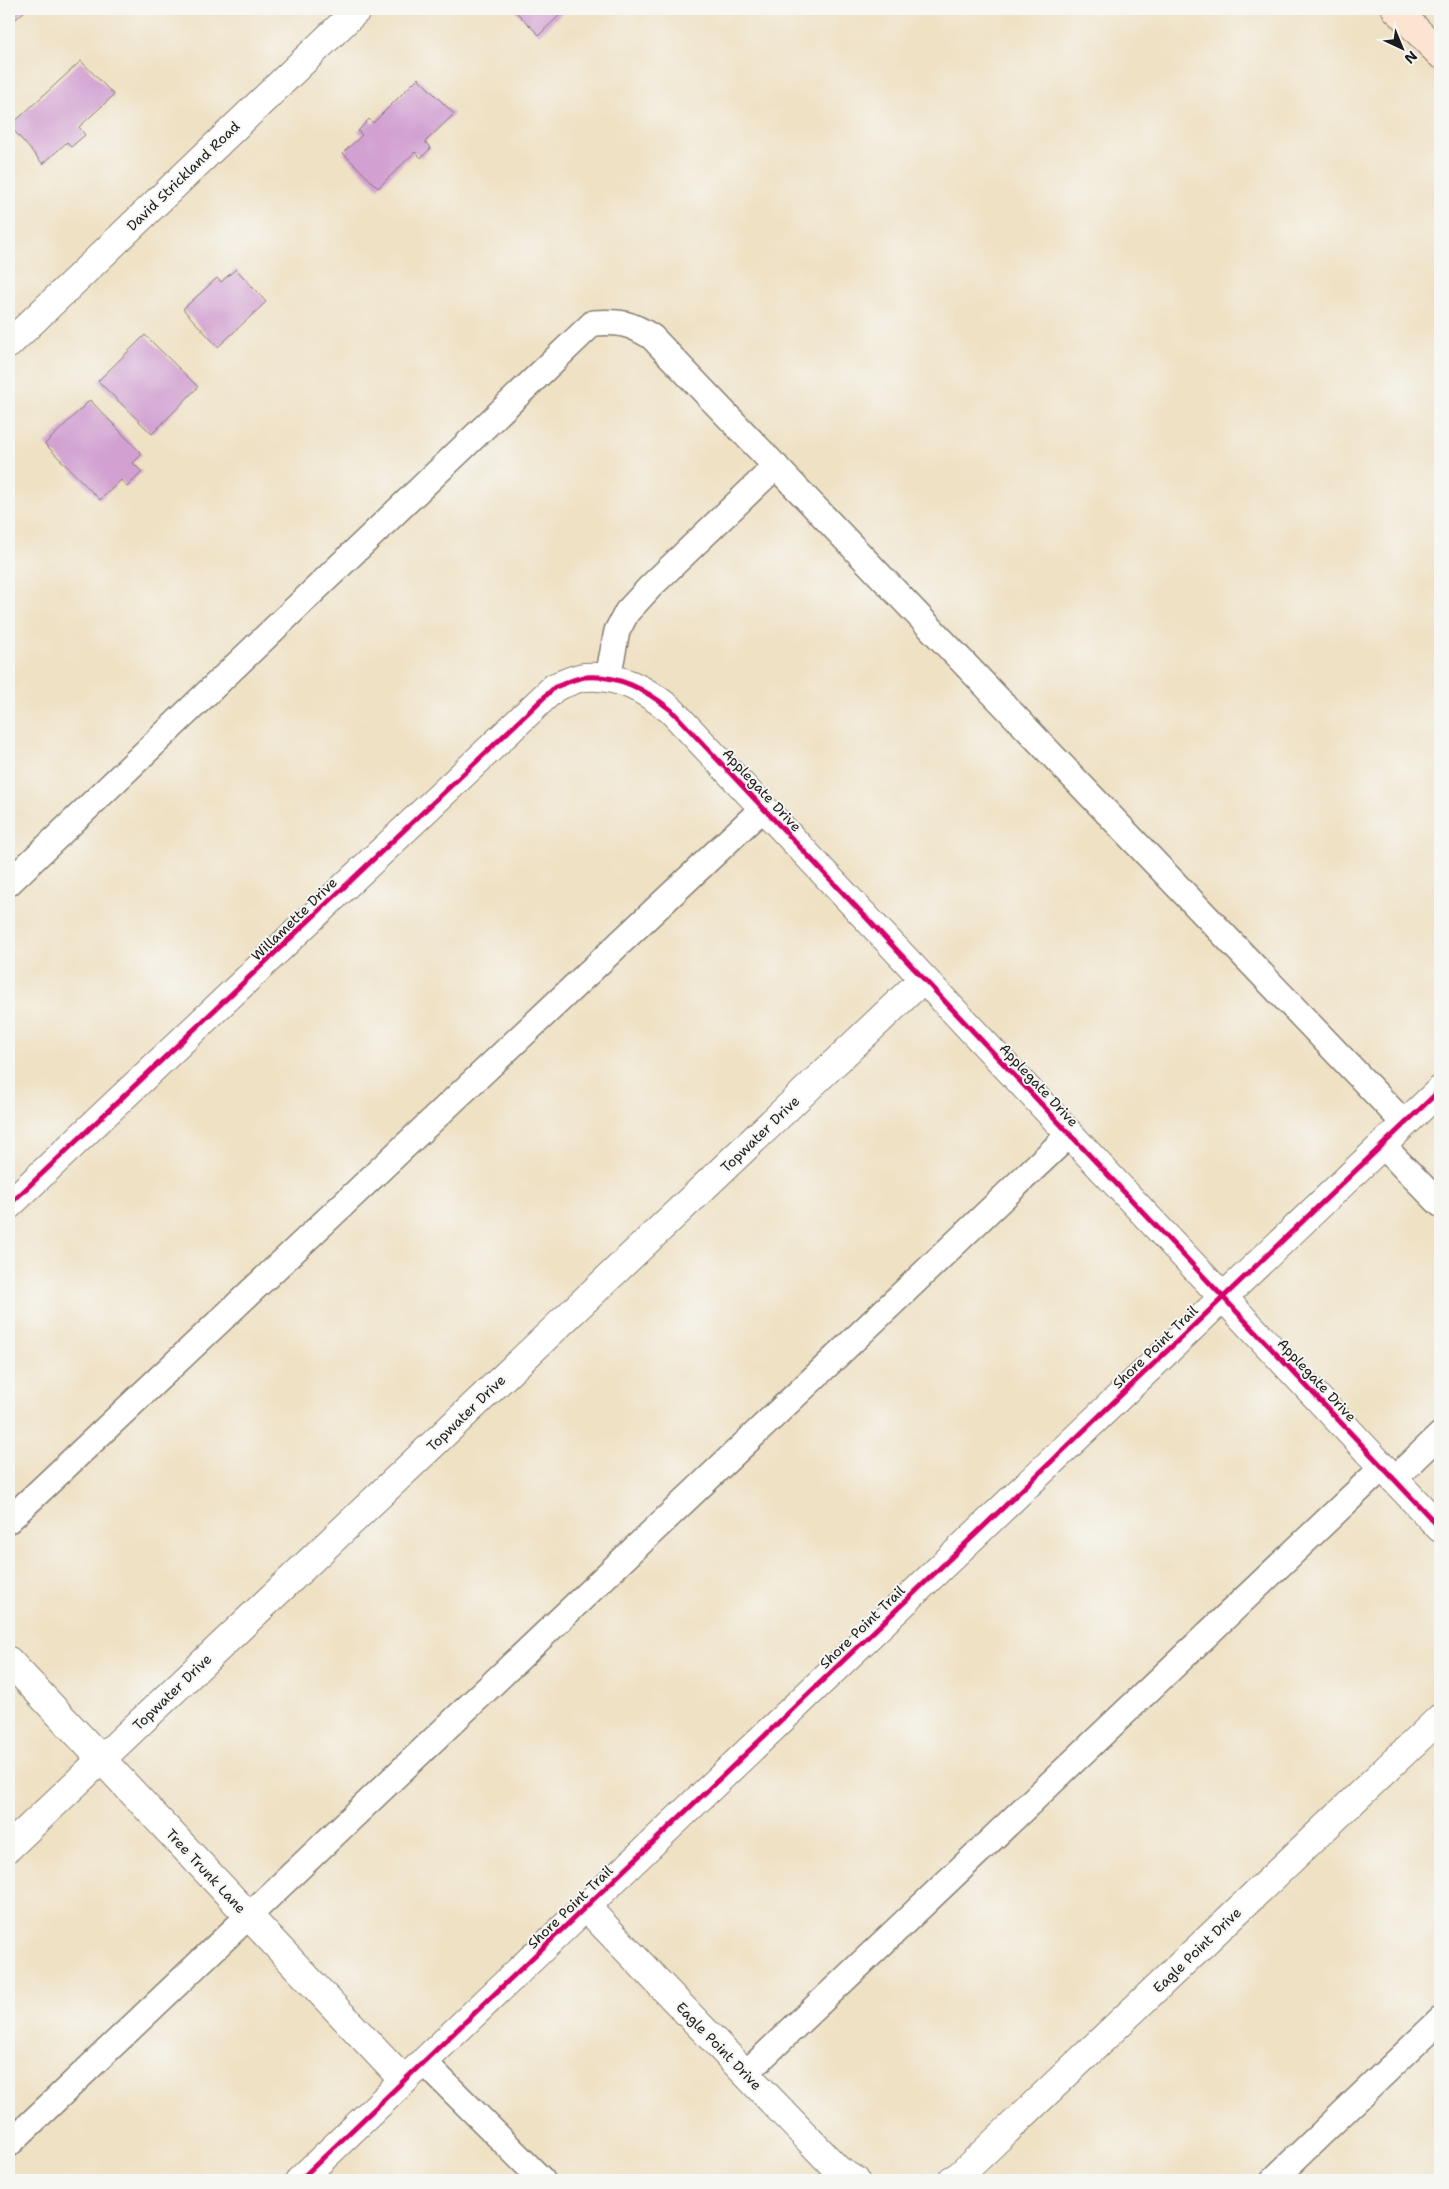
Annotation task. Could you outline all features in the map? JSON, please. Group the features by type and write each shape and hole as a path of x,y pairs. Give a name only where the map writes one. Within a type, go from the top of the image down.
{"main road":[{"path":"1396,9 1440,54"}],"street":[{"name":"David Strickland Road","path":"9,344 358,9"},
{"name":"Willamette Drive","path":"9,1205 555,687 583,677 608,677"},
{"name":"Applegate Drive","path":"608,677 654,696 671,710 1440,1528"},
{"name":"Topwater Drive","path":"9,1847 923,979"},
{"name":"Shore Point Trail","path":"300,2180 1440,1090"},
{"name":"Tree Trunk Lane","path":"9,1661 404,2081"},
{"name":"Eagle Point Drive","path":"952,2180 966,2169 1440,1718"},
{"name":"Eagle Point Drive","path":"586,1907 838,2170 855,2180"}],"lane":[{"path":"9,883 593,322 613,321 633,325 652,337 1405,1124"},
{"path":"608,677 617,631 627,612 650,587 776,466"},
{"path":"9,1520 763,808"},
{"path":"9,2144 1070,1134"},
{"path":"1382,1145 1440,1204"},
{"path":"745,2074 1389,1473 1440,1435"},
{"path":"1273,2180 1440,2020"},
{"path":"424,2062 542,2180"}],"building":[{"path":"9,9 27,9 9,25"},
{"path":"513,9 566,9 539,35"},
{"path":"81,61 114,95 79,127 85,135 71,147 67,142 43,164 10,126"},
{"path":"418,78 454,114 425,142 431,148 421,158 415,152 378,188 343,153 362,135 358,131 369,119 373,123"},
{"path":"236,269 266,302 218,347 183,309 217,278 221,282"},
{"path":"145,335 198,387 152,434 98,381"},
{"path":"90,400 142,454 133,463 142,472 127,487 121,480 100,500 45,444"}],"cycle path":[{"path":"9,1205 555,687 585,677 609,678 642,690 671,710 1440,1528"},
{"path":"300,2180 1440,1090"}]}
